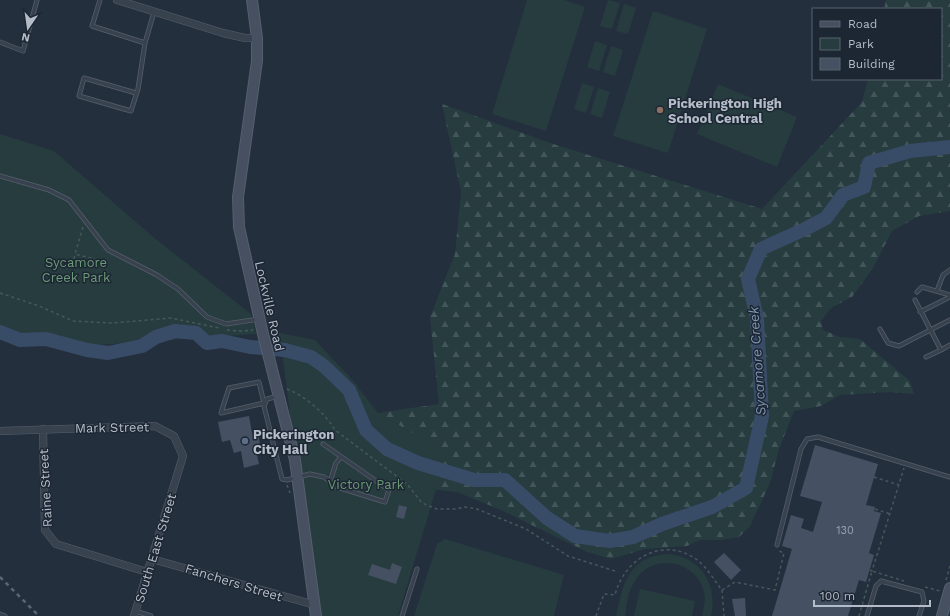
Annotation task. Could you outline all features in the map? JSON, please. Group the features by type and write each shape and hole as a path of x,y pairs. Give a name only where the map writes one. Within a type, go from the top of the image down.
{"main road":[{"name":"Lockville Road","path":"252,0 257,38 255,80 238,204 241,239 260,318 260,332 278,391 297,479 316,616"},
{"path":"942,616 950,588"}],"street":[{"path":"117,0 228,35 257,38"},
{"name":"Mark Street","path":"0,431 155,426 174,436 183,456 176,480"},
{"name":"Raine Street","path":"43,429 45,530 56,544 147,572"},
{"name":"South East Street","path":"134,614 176,480"},
{"name":"Fanchers Street","path":"152,559 315,605"}],"lane":[{"path":"0,42 23,51 37,0"},
{"path":"100,0 92,26 145,43"},
{"path":"136,93 84,78 79,96 131,111 136,93 145,43 154,12"},
{"path":"0,176 49,190 69,200 108,250 157,275 178,289 207,317 226,324 260,318"},
{"path":"937,291 943,275 950,270"},
{"path":"917,292 922,287 950,296"},
{"path":"920,312 950,296"},
{"path":"915,300 940,350"},
{"path":"880,329 888,343 899,346 950,320"},
{"path":"926,357 950,345"},
{"path":"278,391 264,403 221,413 229,388 259,382 264,403 280,477 284,480 297,479 310,474 324,478 337,487 386,502 389,490 323,444"},
{"path":"777,545 801,449 807,439 818,438 950,477"},
{"path":"330,482 336,463 341,457"},
{"path":"402,616 417,569"},
{"path":"867,616 876,586 881,581 922,592 924,601 919,616"},
{"path":"0,614 4,616"},
{"path":"134,614 151,616"}],"path":[{"path":"74,259 82,228 86,221"},
{"path":"75,254 98,260"},
{"path":"0,293 39,306 65,319 78,322 111,323 171,318 226,330 260,332"},
{"path":"278,391 295,392 330,422 335,430 406,484 422,503 437,509 456,509 465,507 477,509 526,529 568,556 618,572"},
{"path":"870,570 872,571 904,468"},
{"path":"874,477 899,485"},
{"path":"875,509 890,514"},
{"path":"722,590 735,582 775,590 784,553 776,550 777,545"},
{"path":"596,616 604,594 615,596 618,582 633,563 641,557 657,551 666,550 683,553 697,560 722,590 724,616"}],"green space":[{"path":"527,0 564,0 585,7 546,131 492,114"},
{"path":"608,0 620,3 612,29 600,26"},
{"path":"886,0 950,0 950,211 919,216 892,231 873,268 852,297 831,308 821,321 823,330 840,337 860,339 910,381 914,394 889,392 840,395 821,406 794,411 779,449 770,483 750,526 739,537 722,540 700,540 687,546 645,549 611,559 585,551 501,510 457,492 420,488 286,381 279,333 315,340 353,381 378,413 439,404 430,317 455,254 461,192 442,104 550,143 762,209 862,102 868,80 942,80 942,8 884,8"},
{"path":"624,4 636,8 628,34 616,31"},
{"path":"653,11 707,29 668,153 613,136"},
{"path":"595,41 607,45 599,71 587,67"},
{"path":"611,46 623,50 615,76 603,72"},
{"path":"582,83 594,87 586,113 574,109"},
{"path":"718,84 797,117 777,167 697,134"},
{"path":"598,88 610,92 602,118 590,114"},
{"name":"Sycamore Creek Park","path":"0,134 54,151 152,236 251,314 256,334 83,346 15,340 0,332"},
{"name":"Victory Park","path":"279,333 315,340 353,381 375,411 447,453 398,616 316,616 295,460 284,362 288,366"},
{"path":"445,539 564,575 554,616 414,616 437,544"},
{"path":"670,554 691,561 705,575 710,584 712,594 713,605 711,616 702,616 705,595 699,581 692,573 683,567 662,563 652,566 643,572 635,581 628,598 625,616 616,616 625,582 630,573 645,559"},
{"path":"640,589 695,601 692,616 634,616"}],"building":[{"name":"Pickerington City Hall","path":"249,416 252,433 258,432 260,445 255,446 259,464 244,468 241,451 234,453 230,440 222,442 218,422"},
{"path":"815,445 878,464 866,505 875,507 874,511 881,513 869,553 874,555 866,582 859,580 848,616 772,616 792,549 782,546 791,515 804,519 801,528 813,532 822,502 800,496"},
{"path":"399,505 407,507 404,519 396,517"},
{"path":"724,553 741,570 731,580 714,562"},
{"path":"392,563 402,567 396,584 368,575 372,564 390,570"},
{"path":"745,598 746,616 735,616 732,599"}],"waterway":[{"name":"Sycamore Creek","path":"0,332 20,340 46,339 87,350 108,353 142,346 156,337 175,331 196,333 207,343 222,341 250,347 285,350 311,357 324,366 349,390 366,430 387,449 418,463 474,480 505,480 547,518 575,536 610,541 633,537 662,524 712,507 746,488 762,416 757,318 748,279 761,249 826,218 843,195 864,187 869,163 910,151 950,147"}],"railway":[{"path":"0,577 39,616"}],"place":[{"name":"Pickerington High School Central","path":"660,110"},
{"name":"Pickerington City Hall","path":"245,441"}]}
